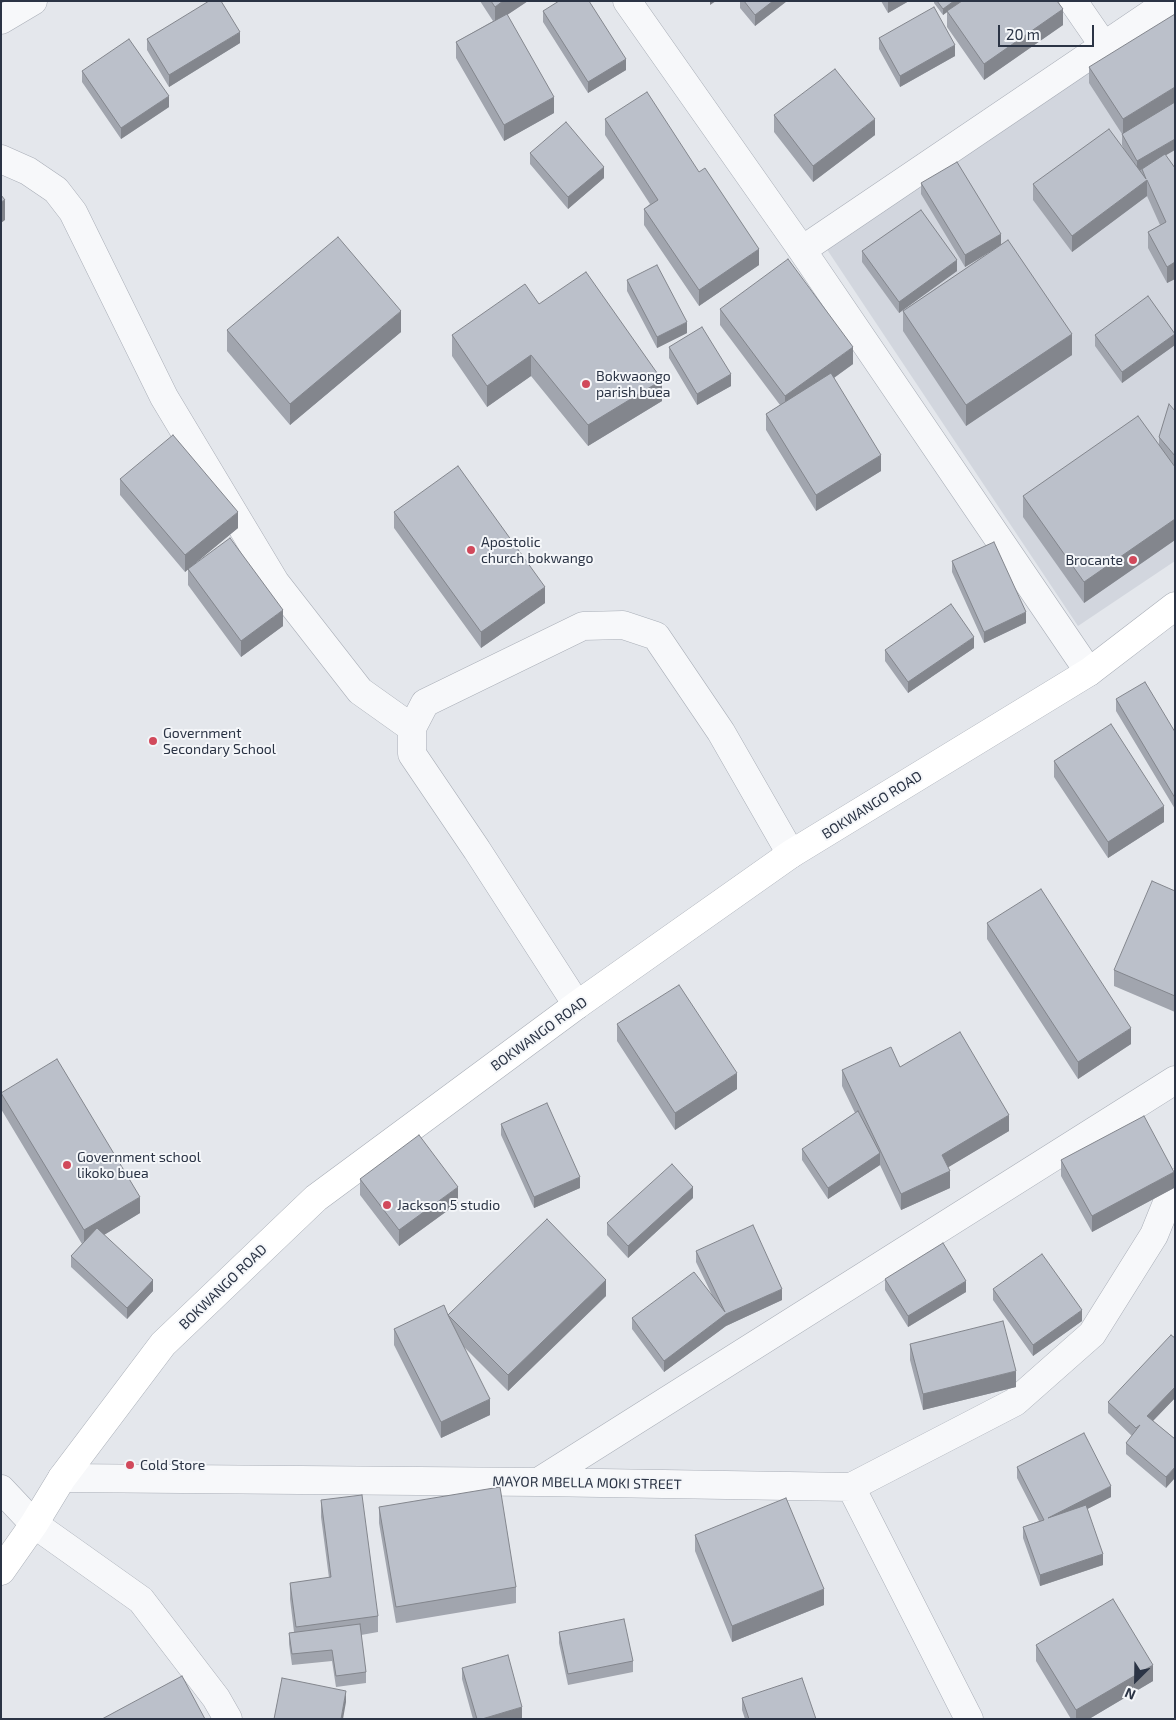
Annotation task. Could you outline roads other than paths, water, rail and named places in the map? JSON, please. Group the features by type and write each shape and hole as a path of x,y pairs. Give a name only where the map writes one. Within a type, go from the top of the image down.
{"street":[{"path":"1,20 34,1"},
{"path":"627,1 802,250 1089,672"},
{"path":"1073,1 1104,46"},
{"path":"802,250 1170,1"},
{"path":"1,159 28,171 56,190 73,212 164,397 275,582 360,691 412,728"},
{"name":"BOKWANGO ROAD","path":"1,1571 34,1524 62,1478 163,1344 316,1198 577,1005 792,854 1089,672 1175,606"},
{"path":"577,1005 477,850 412,754 412,728 425,704 582,626 623,625 656,636 721,732 792,854"},
{"path":"538,1482 1175,1080"},
{"path":"969,1719 851,1487 1015,1402 1092,1334 1154,1235 1175,1183"},
{"name":"MAYOR MBELLA MOKI STREET","path":"62,1478 851,1487"},
{"path":"1,1489 34,1524 141,1600 216,1698 228,1719"}],"place":[{"name":"Bokwaongo parish buea","path":"586,384"},
{"name":"Apostolic church bokwango","path":"471,550"},
{"name":"Brocante","path":"1133,560"},
{"name":"Government Secondary School","path":"153,741"},
{"name":"Government school likoko buea","path":"67,1165"},
{"name":"Jackson 5 studio","path":"387,1205"},
{"name":"Cold Store","path":"130,1465"}]}
